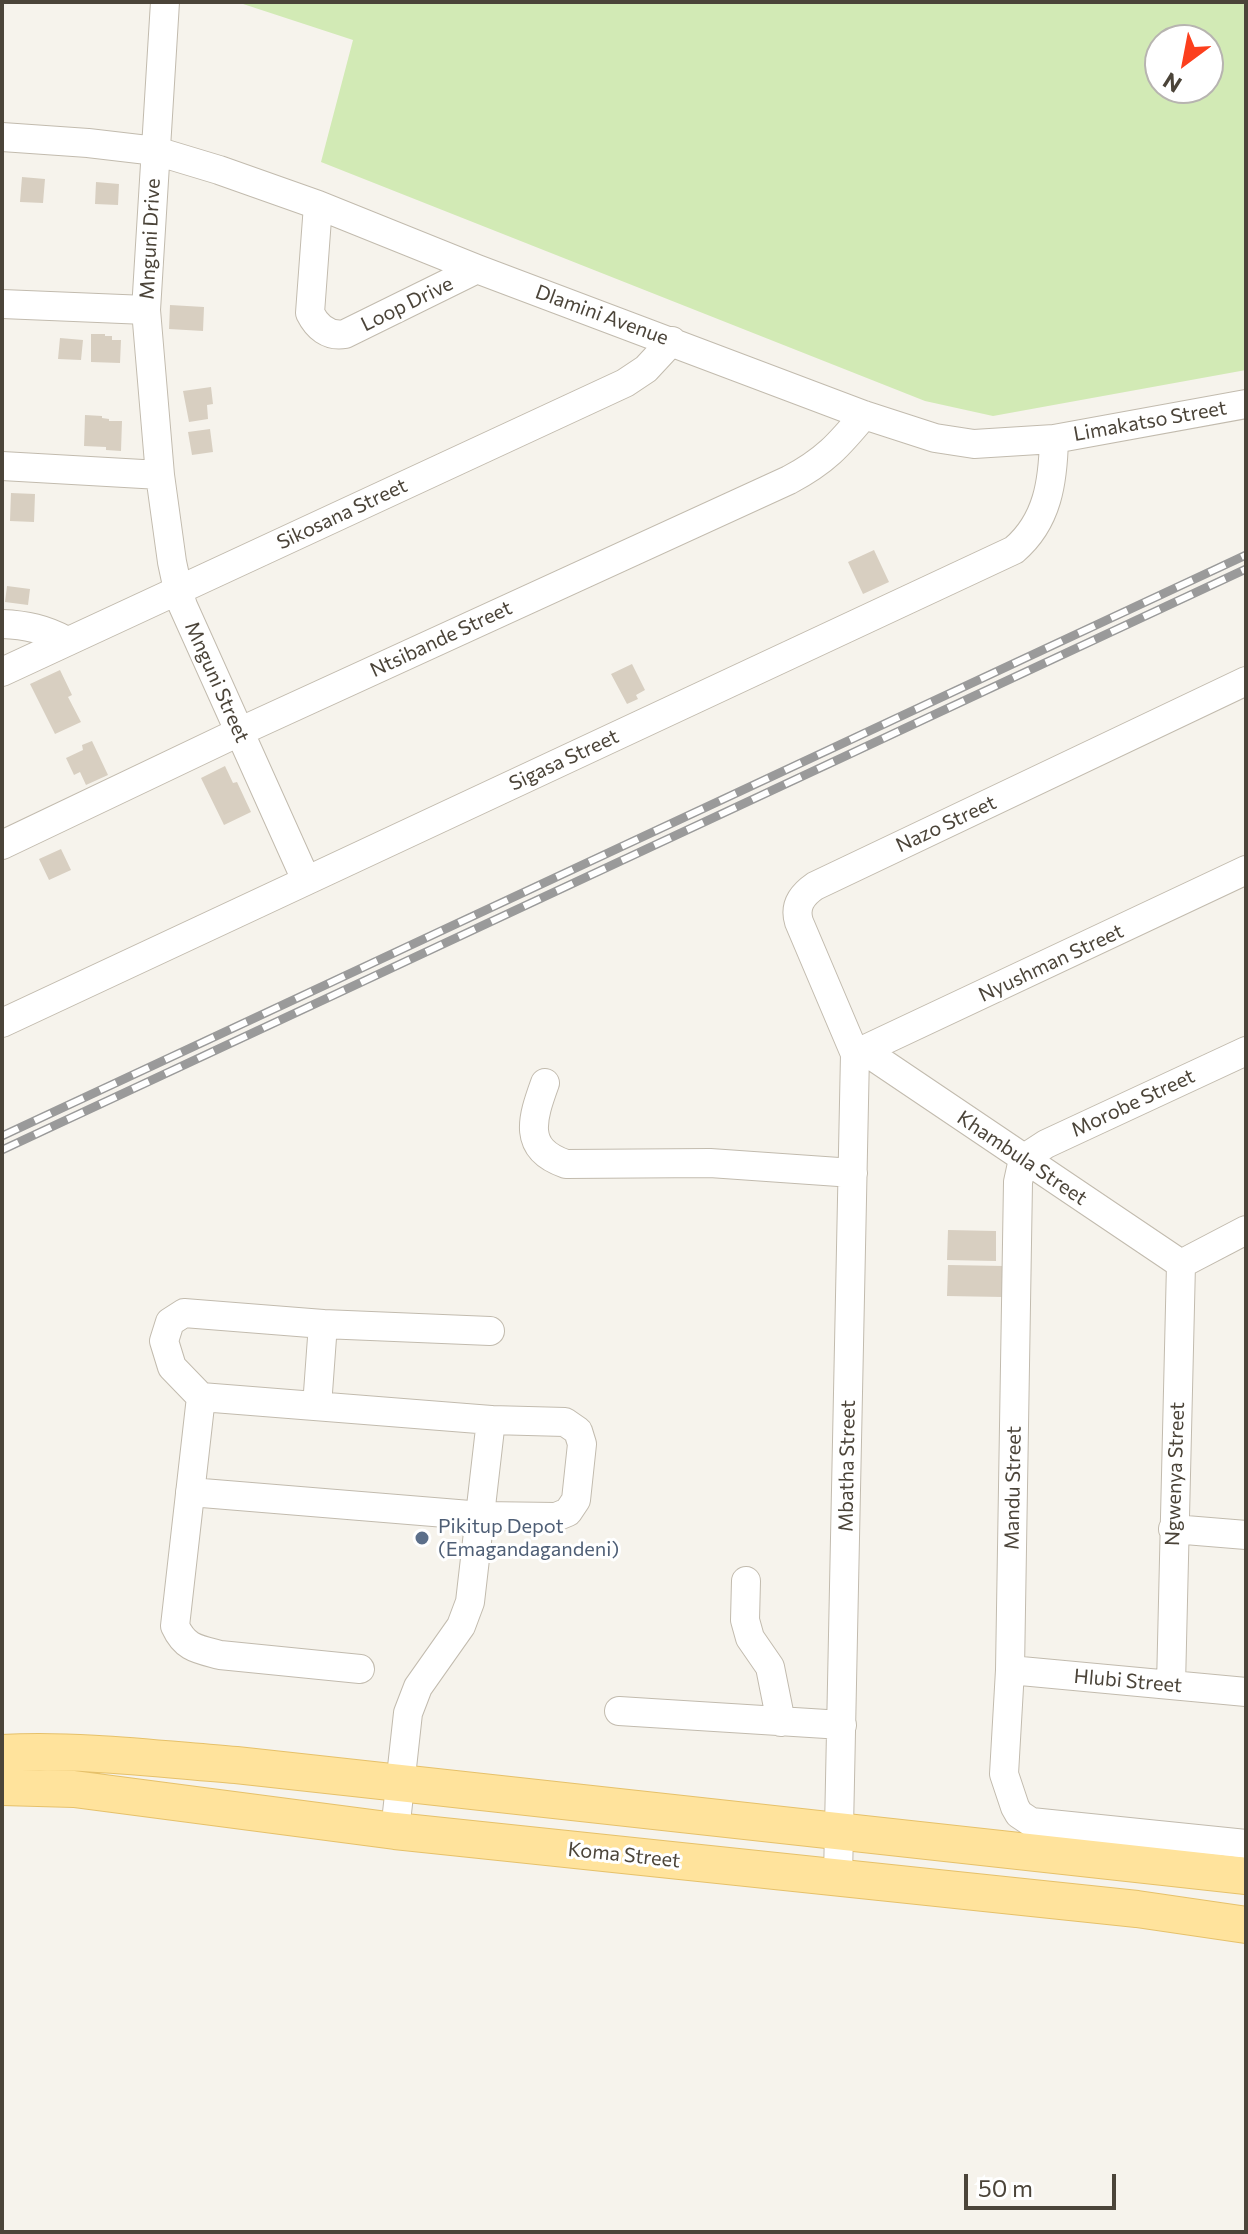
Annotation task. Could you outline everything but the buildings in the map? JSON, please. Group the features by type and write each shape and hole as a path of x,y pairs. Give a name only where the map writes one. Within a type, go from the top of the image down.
{"main road":[{"path":"2,1753 27,1751 164,1759 1246,1876"},
{"name":"Koma Street","path":"2,1787 74,1789 395,1831 1137,1909 1246,1925"}],"street":[{"name":"Mnguni Drive","path":"160,475 146,310 165,2"},
{"name":"Dlamini Avenue","path":"2,137 156,151 219,170 318,205 477,269 864,415 935,438 974,444 1054,439"},
{"name":"Loop Drive","path":"318,205 310,313 326,332 345,334 477,269"},
{"path":"2,304 146,310"},
{"name":"Sikosana Street","path":"2,672 625,383 646,369 672,341"},
{"name":"Limakatso Street","path":"1054,439 1246,404"},
{"name":"Ntsibande Street","path":"2,845 239,732 789,480 828,456 864,415"},
{"name":"Sigasa Street","path":"2,1023 1014,550 1037,525 1049,498 1054,473 1054,439"},
{"path":"2,466 160,475"},
{"name":"Mnguni Street","path":"160,475 178,590 306,880"},
{"path":"2,624 43,629 67,641"},
{"name":"Nazo Street","path":"860,1052 797,917 798,905 808,891 1246,681"},
{"name":"Nyushman Street","path":"860,1052 1246,870"},
{"name":"Morobe Street","path":"1023,1159 1046,1144 1246,1051"},
{"name":"Khambula Street","path":"860,1052 1181,1264"},
{"name":"Mbatha Street","path":"838,1877 853,1173 860,1052"},
{"path":"545,1083 534,1116 536,1142 549,1157 566,1164 710,1163 853,1173"},
{"name":"Mandu Street","path":"1023,1159 1018,1182 1010,1670 1004,1774 1019,1814 1038,1824 1246,1844"},
{"path":"1181,1264 1246,1230"},
{"name":"Ngwenya Street","path":"1171,1685 1181,1264"},
{"path":"190,1492 482,1516 556,1517 568,1512 576,1500 582,1444 578,1431 565,1422 491,1420 201,1397 172,1367 164,1341 170,1322 184,1313 323,1324 490,1331"},
{"path":"317,1406 323,1324"},
{"path":"201,1397 175,1626 182,1640 220,1655 360,1669"},
{"path":"395,1831 408,1713 418,1687 461,1626 470,1602 491,1420"},
{"path":"1173,1529 1246,1535"},
{"path":"746,1581 745,1620 750,1638 770,1667 781,1722"},
{"name":"Hlubi Street","path":"1010,1670 1246,1692"},
{"path":"619,1711 842,1725"}],"green space":[{"path":"237,2 1246,2 1246,370 993,416 925,401 321,162 353,40"}],"railway":[{"path":"2,1136 1246,555"},
{"path":"2,1150 1246,569"}],"place":[{"name":"Pikitup Depot (Emagandagandeni)","path":"422,1538"}]}
